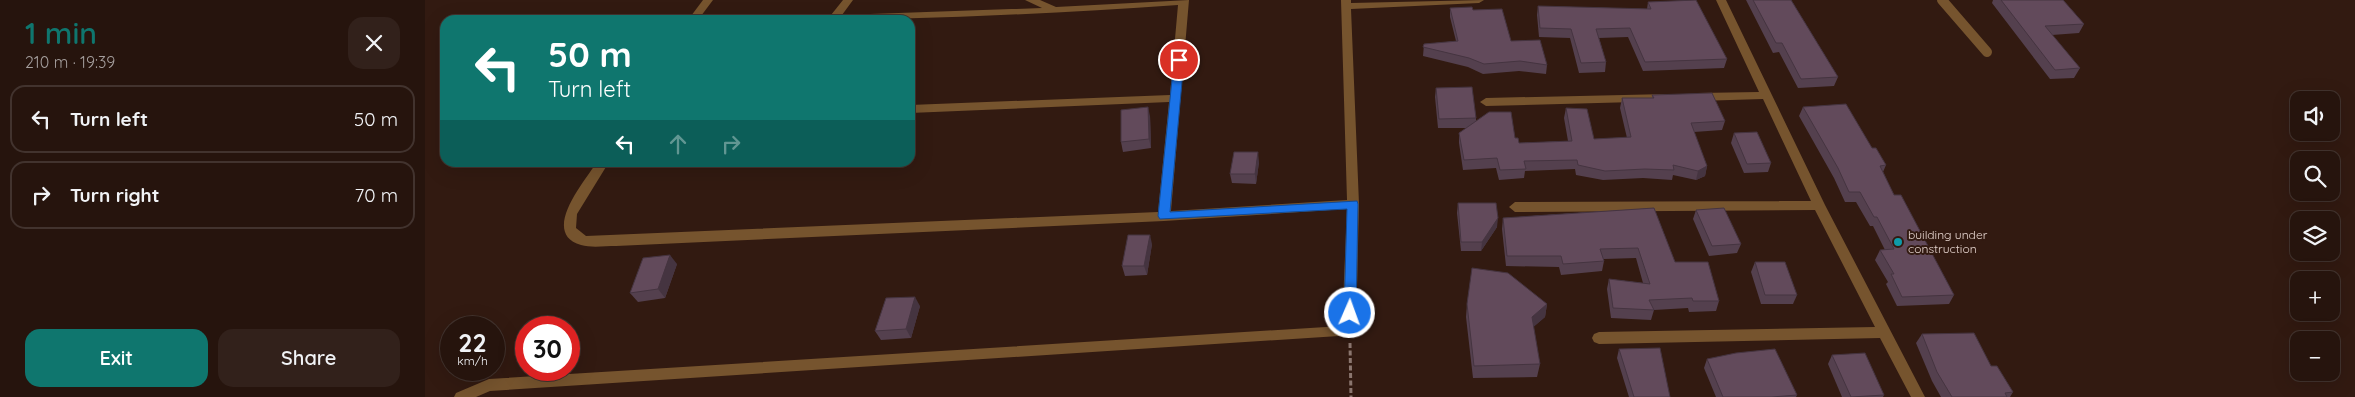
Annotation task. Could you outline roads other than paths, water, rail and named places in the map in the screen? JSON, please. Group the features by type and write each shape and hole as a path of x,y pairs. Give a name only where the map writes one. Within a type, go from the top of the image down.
{"street":[{"path":"697,15 708,0"},
{"path":"836,15 848,0"},
{"path":"1030,0 1061,10"},
{"path":"461,397 489,385 1349,331 1353,204 1346,3 1479,0"},
{"path":"1721,0 1819,205 1918,397"},
{"path":"915,15 1061,10 1184,1 1164,216"},
{"path":"1486,102 1766,95"},
{"path":"915,109 1176,98"},
{"path":"600,167 571,214 569,230 583,241 616,242 1164,216 1353,204"},
{"path":"1515,207 1819,205"},
{"path":"1599,338 1885,332"}],"lane":[{"path":"1943,0 1987,52"}],"place":[{"name":"building under construction","path":"1898,242"}]}
